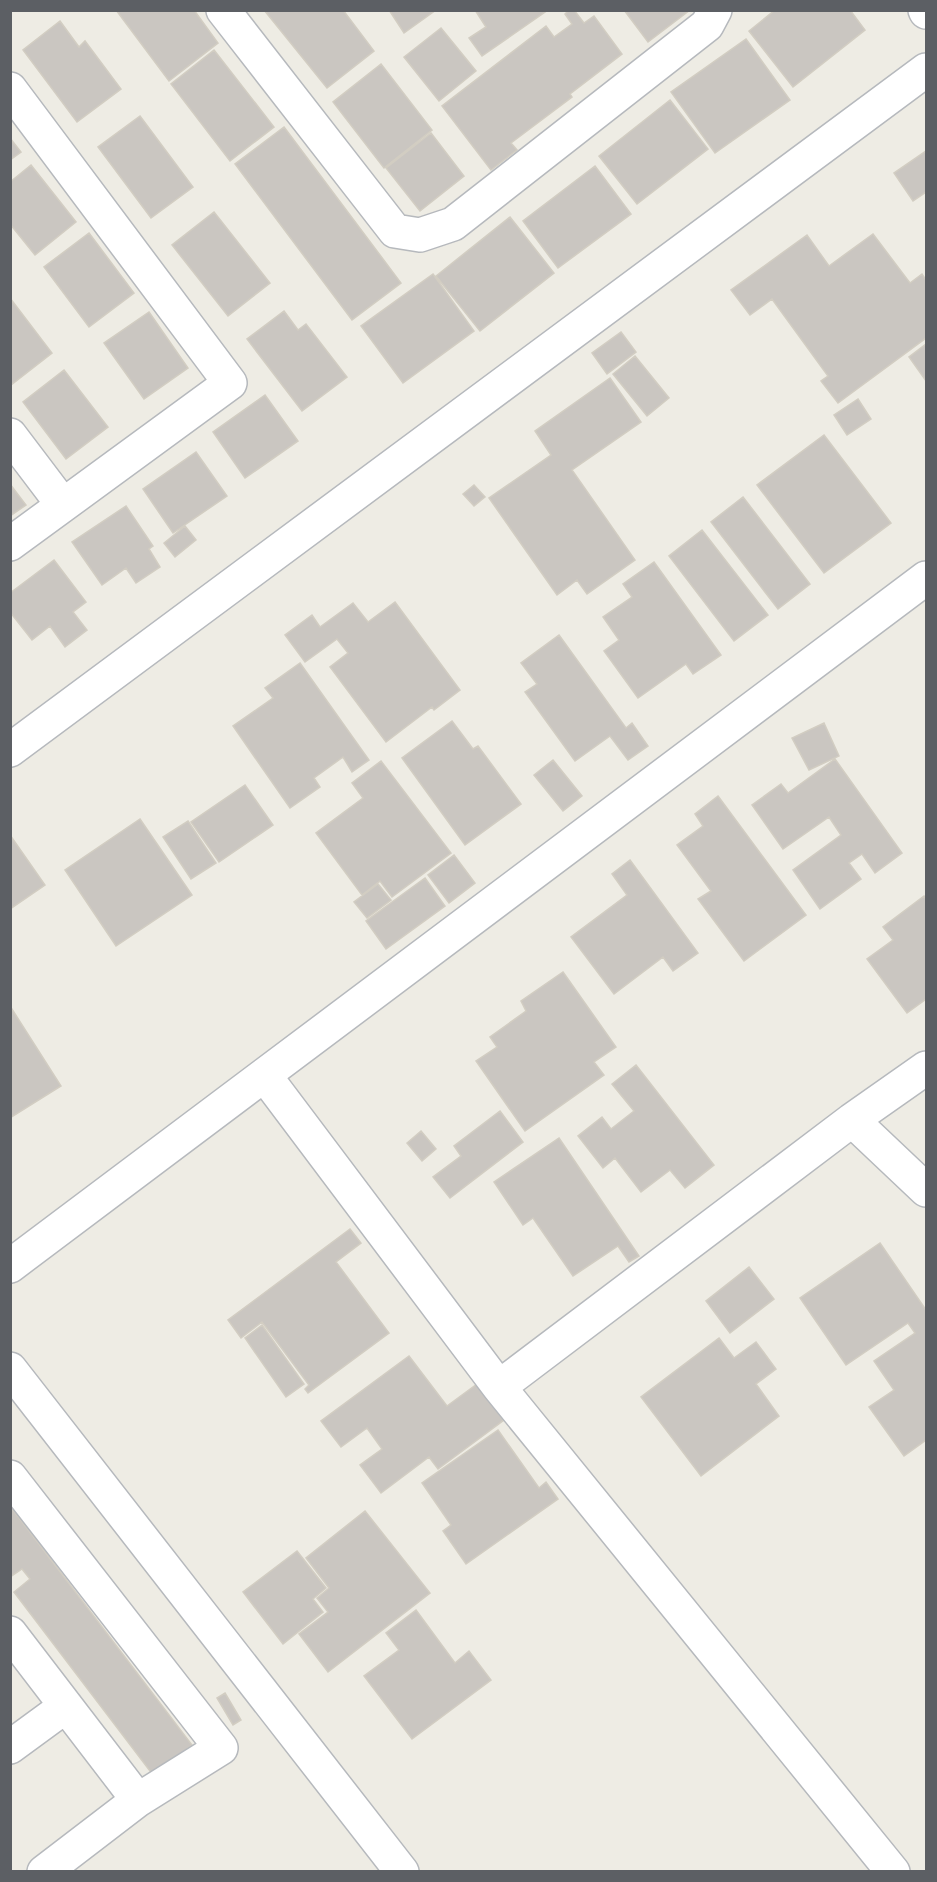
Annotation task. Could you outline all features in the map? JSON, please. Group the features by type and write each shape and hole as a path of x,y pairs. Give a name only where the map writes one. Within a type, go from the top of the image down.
{"street":[{"path":"223,10 395,231 420,235 453,224 706,25 714,10"},
{"path":"10,750 927,70"},
{"path":"10,89 230,383 10,544"},
{"path":"10,435 63,505"},
{"path":"10,1266 922,588"},
{"path":"499,1387 852,1120 927,1068"},
{"path":"264,1076 499,1387 893,1872"},
{"path":"852,1120 927,1190"},
{"path":"10,1369 402,1872"},
{"path":"10,1477 220,1748 138,1800 44,1872"},
{"path":"10,1633 138,1800"},
{"path":"10,1747 66,1706"}],"building":[{"path":"116,10 194,10 218,43 169,81"},
{"path":"264,10 343,10 374,51 327,88"},
{"path":"389,10 436,10 404,33"},
{"path":"475,10 548,10 482,56 469,38 486,27"},
{"path":"569,10 574,10 584,23 594,16 622,54 570,94 572,97 511,143 517,150 491,170 442,106 546,26 554,37 572,24 565,14"},
{"path":"624,10 690,10 648,42"},
{"path":"775,10 850,10 865,30 793,87 749,31"},
{"path":"60,21 79,47 85,41 121,89 77,122 23,50"},
{"path":"441,28 476,71 439,101 404,57"},
{"path":"746,39 790,100 715,153 671,92"},
{"path":"214,50 274,127 230,161 171,84"},
{"path":"381,64 432,130 384,168 333,102"},
{"path":"670,100 708,149 637,204 599,156"},
{"path":"140,116 193,187 151,218 98,147"},
{"path":"284,127 401,283 352,320 235,164"},
{"path":"431,133 464,176 420,211 386,168"},
{"path":"10,138 21,152 10,160"},
{"path":"926,151 926,192 913,201 894,173"},
{"path":"31,165 76,222 35,255 10,224 10,182"},
{"path":"595,166 631,214 558,268 523,221"},
{"path":"214,212 270,283 228,316 172,245"},
{"path":"510,217 554,273 480,331 436,276"},
{"path":"89,233 134,293 89,327 44,267"},
{"path":"873,234 910,283 922,274 926,280 926,338 838,403 821,381 828,376 772,299 750,315 731,290 807,235 829,266"},
{"path":"433,274 474,331 403,383 361,326"},
{"path":"10,298 52,353 11,385 10,384"},
{"path":"284,311 298,330 306,324 347,377 302,411 247,339"},
{"path":"149,312 188,368 144,399 104,343"},
{"path":"621,332 636,352 607,374 592,353"},
{"path":"926,344 926,381 909,357"},
{"path":"635,356 669,398 647,416 613,374"},
{"path":"64,370 108,427 66,459 23,402"},
{"path":"610,378 641,422 572,470 635,560 587,594 577,580 557,595 489,498 551,455 535,431"},
{"path":"265,395 298,441 245,478 213,432"},
{"path":"858,399 871,419 847,435 834,415"},
{"path":"824,435 891,523 824,573 757,485"},
{"path":"196,452 227,496 173,533 143,489"},
{"path":"10,484 26,505 10,516"},
{"path":"474,485 485,497 474,506 463,494"},
{"path":"743,497 810,584 778,609 711,522"},
{"path":"126,506 153,546 149,549 160,567 136,583 126,568 102,585 72,542"},
{"path":"185,526 196,540 175,557 164,543"},
{"path":"702,530 768,615 734,641 669,556"},
{"path":"54,560 86,602 73,612 87,630 65,647 50,626 32,640 10,612 10,593"},
{"path":"654,562 721,655 693,674 686,664 638,698 604,651 619,640 603,617 632,597 623,584"},
{"path":"395,602 460,690 434,710 432,707 386,742 330,667 348,653 337,639 305,662 285,635 312,615 320,627 353,603 368,622"},
{"path":"559,635 626,728 632,723 648,746 628,760 610,736 575,761 525,692 537,684 521,663"},
{"path":"300,663 369,760 352,772 343,757 314,778 320,787 290,808 233,726 273,698 265,688"},
{"path":"452,721 473,749 478,746 521,804 465,845 402,758"},
{"path":"824,723 839,756 809,770 792,738"},
{"path":"835,759 902,853 875,873 862,854 849,863 861,879 820,909 793,870 841,835 829,817 783,849 752,805 781,784 788,793"},
{"path":"553,760 582,796 563,811 534,775"},
{"path":"381,761 451,853 392,897 380,881 362,895 316,833 363,798 352,783"},
{"path":"245,785 273,825 219,862 191,822"},
{"path":"718,796 806,915 744,961 698,899 711,891 677,845 703,826 695,814"},
{"path":"140,819 192,895 116,946 65,870"},
{"path":"188,821 216,863 191,879 163,837"},
{"path":"10,835 45,885 10,909"},
{"path":"454,855 475,883 449,903 428,875"},
{"path":"630,860 698,953 673,971 663,957 614,994 571,937 627,895 612,874"},
{"path":"425,878 445,906 386,949 366,921"},
{"path":"378,884 391,900 367,918 354,902"},
{"path":"924,896 926,899 926,999 907,1013 867,959 893,940 883,927"},
{"path":"563,972 616,1047 594,1062 604,1075 525,1131 476,1061 497,1047 490,1037 526,1011 521,1001"},
{"path":"10,1006 61,1086 10,1118"},
{"path":"636,1065 714,1165 685,1188 670,1170 641,1192 615,1158 603,1168 578,1136 602,1117 611,1129 634,1111 612,1084"},
{"path":"500,1111 523,1142 450,1198 433,1177 461,1156 454,1146"},
{"path":"421,1131 436,1149 422,1161 407,1143"},
{"path":"559,1138 639,1256 629,1262 618,1246 573,1276 533,1218 523,1225 494,1182"},
{"path":"350,1229 361,1243 336,1262 389,1333 308,1393 305,1389 309,1385 262,1322 241,1338 228,1320"},
{"path":"880,1243 926,1310 926,1440 904,1456 869,1407 894,1390 874,1361 915,1333 908,1323 846,1365 800,1298"},
{"path":"749,1267 774,1299 730,1333 706,1301"},
{"path":"262,1325 304,1384 286,1397 245,1338"},
{"path":"719,1338 734,1358 756,1342 776,1369 756,1384 779,1416 701,1476 641,1397"},
{"path":"409,1356 447,1406 477,1384 504,1420 438,1469 429,1457 381,1493 360,1465 382,1449 367,1428 341,1447 321,1421"},
{"path":"498,1430 539,1488 546,1482 558,1499 466,1564 443,1531 451,1525 422,1483"},
{"path":"10,1506 192,1745 153,1775 14,1592 30,1579 22,1569 10,1577"},
{"path":"365,1511 430,1593 328,1672 299,1634 328,1612 317,1598 329,1588 306,1558"},
{"path":"297,1551 326,1588 313,1599 323,1612 283,1644 243,1592"},
{"path":"416,1610 455,1663 469,1651 491,1680 412,1739 364,1676 399,1650 386,1633"},
{"path":"225,1693 241,1720 233,1725 217,1698"}]}
